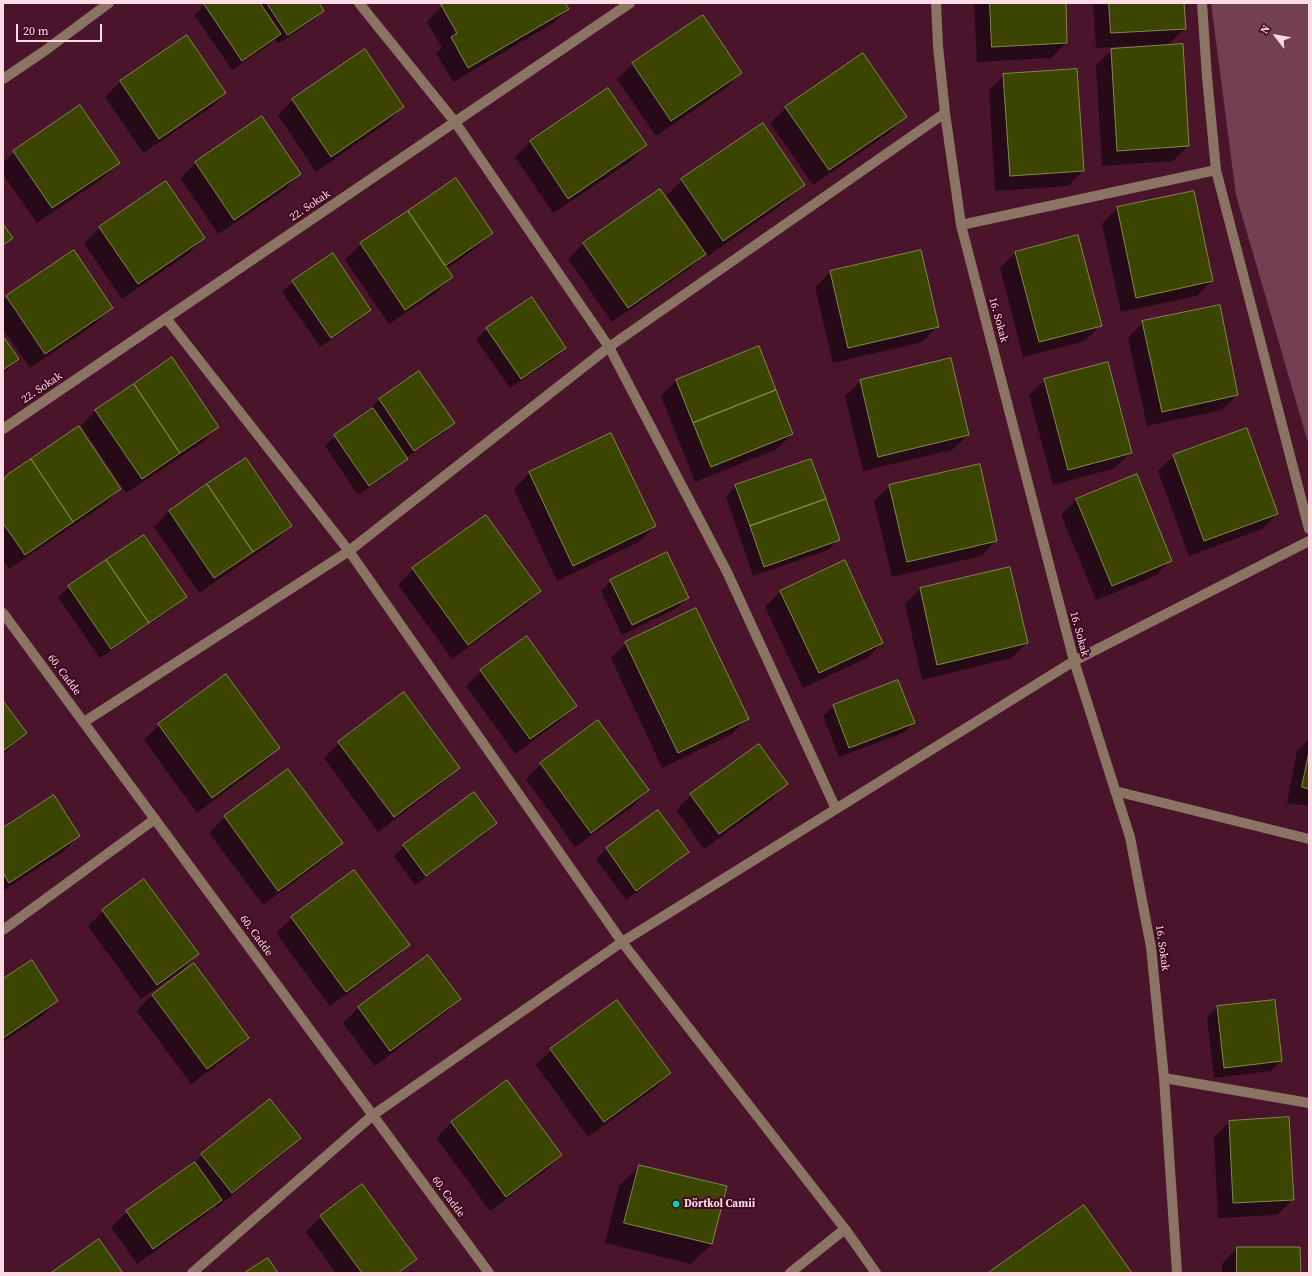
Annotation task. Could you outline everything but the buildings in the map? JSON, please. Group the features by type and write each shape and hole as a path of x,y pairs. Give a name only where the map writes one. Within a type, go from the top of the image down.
{"street":[{"path":"3,79 49,48 109,3"},
{"path":"359,3 455,122 609,346 727,572 836,809"},
{"name":"22. Sokak","path":"3,429 630,3"},
{"name":"16. Sokak","path":"936,3 938,46 945,113 961,225 1074,661 1130,836 1151,947 1164,1078 1177,1273"},
{"path":"1202,3 1216,170 1309,529"},
{"path":"84,722 349,551 609,346 945,113"},
{"path":"961,225 1216,170"},
{"path":"166,318 349,551 622,942 845,1229 876,1273"},
{"path":"192,1273 373,1115 622,942 1074,661 1309,541"},
{"name":"60. Cadde","path":"3,613 489,1273"},
{"path":"1115,791 1309,839"},
{"path":"3,930 156,819"},
{"path":"1164,1078 1309,1103"},
{"path":"790,1273 845,1229"}],"shaded area":[{"path":"1211,3 1309,3 1309,446 1236,195"}],"place":[{"name":"Dörtkol Camii","path":"676,1204"}]}
